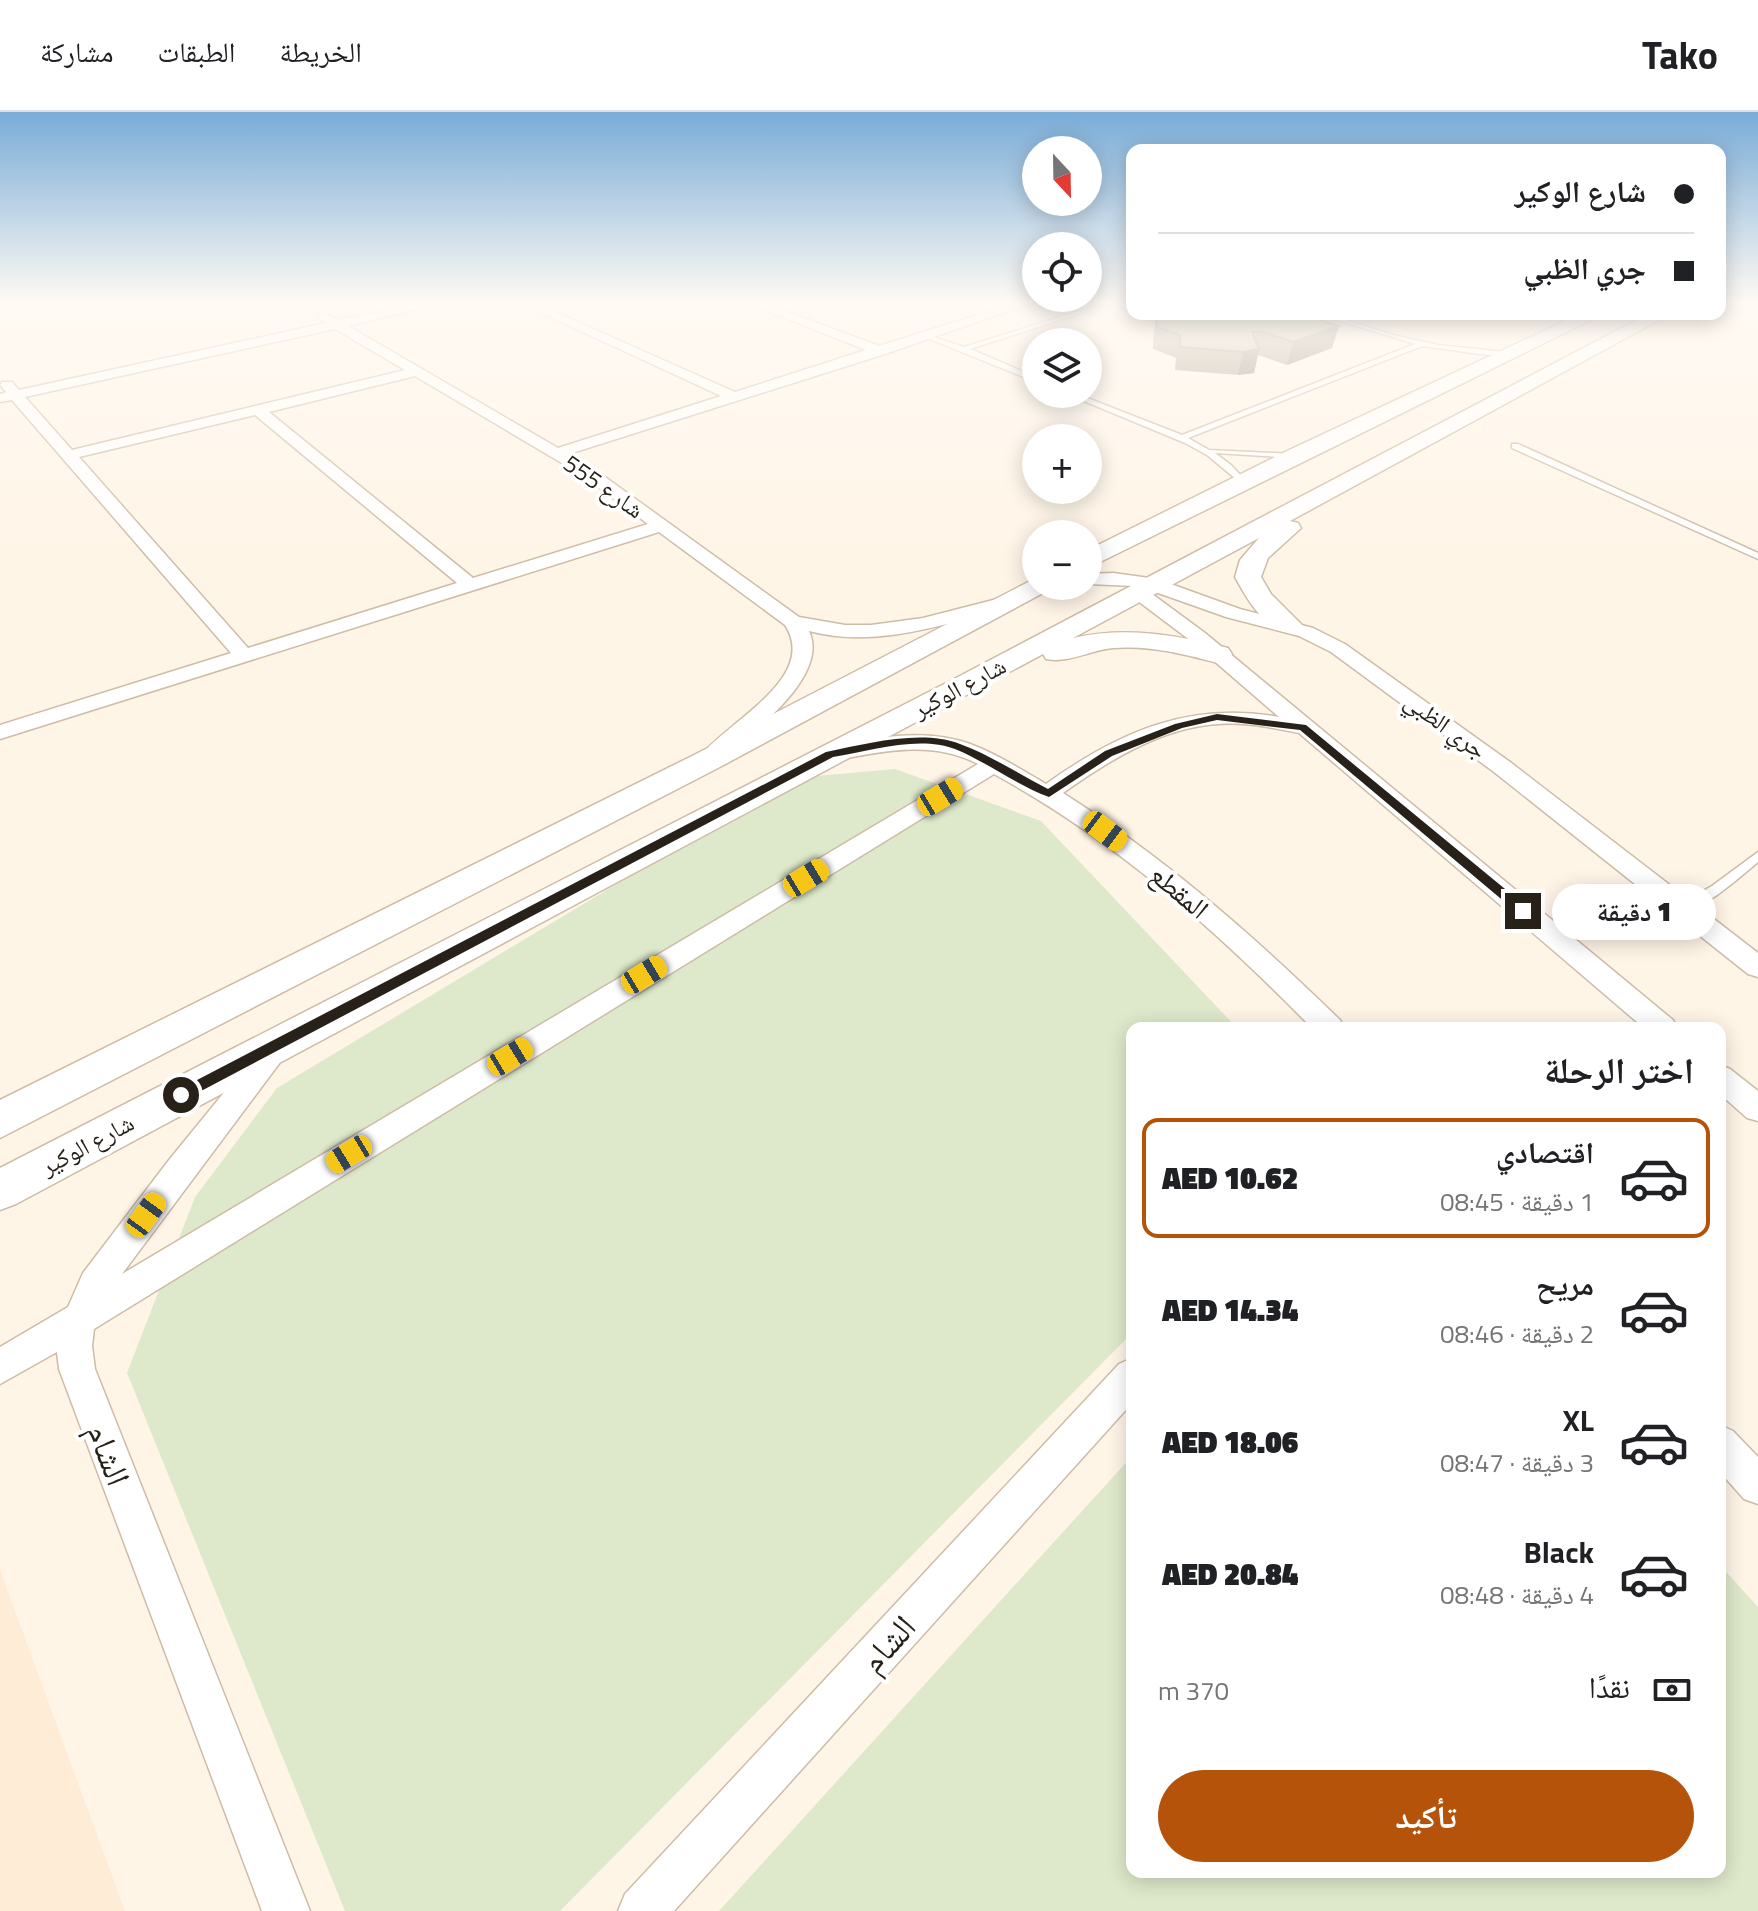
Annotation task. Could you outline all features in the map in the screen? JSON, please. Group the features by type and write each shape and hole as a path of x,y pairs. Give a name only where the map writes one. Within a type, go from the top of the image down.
{"main road":[{"path":"1102,553 1440,387"},
{"path":"1140,585 1133,570 1147,553 1468,387"},
{"name":"شارع الوكير","path":"0,1190 966,684 1140,585 1522,387"},
{"path":"1289,626 1251,587 1248,577 1250,562 1259,549 1322,505 1321,493"},
{"name":"شارع الوكير","path":"0,1120 707,761 1022,595"},
{"path":"966,684 997,681 1072,646 1101,640 1155,640 1218,654"}],"street":[{"path":"7,392 30,387"},
{"path":"69,455 354,387"},
{"name":"شارع 555","path":"442,387 558,453 792,621 825,630 879,632 1022,594"},
{"path":"713,387 733,396"},
{"path":"558,453 763,387"},
{"path":"7,392 69,455 245,657"},
{"path":"258,410 470,585"},
{"path":"0,732 660,526"},
{"name":"جري الظبي","path":"1102,581 1140,585 1289,626 1321,638 1369,669 1536,792 1757,965"},
{"path":"1140,585 1243,677 1656,1022"},
{"path":"707,761 793,678 804,649 799,630 792,621"},
{"path":"1217,717 1233,702 1243,677"},
{"path":"1049,793 1077,772 1131,743 1178,726 1217,717 1303,727"},
{"name":"المقطع","path":"830,754 892,744 931,742 956,746 1049,793 1152,868 1230,934 1324,1022"},
{"path":"0,1367 994,764"},
{"name":"الشام","path":"284,1040 180,1169 95,1284 80,1317 74,1346 84,1389 286,1911"},
{"path":"1726,1082 1758,1109"},
{"name":"الشام","path":"642,1911 1126,1383"},
{"path":"1726,1450 1758,1485"}],"lane":[{"path":"1179,439 1312,387"},
{"path":"1102,407 1208,451 1233,469 1242,482"},
{"path":"1515,446 1758,556"},
{"path":"1208,451 1295,456"},
{"path":"1683,908 1716,889 1758,856"}],"shaded area":[{"path":"0,1570 125,1911 0,1911"}],"green space":[{"path":"895,769 1041,821 1231,1022 1126,1022 1126,1339 560,1911 345,1911 127,1373 195,1197 277,1088 793,778"},
{"path":"1126,1463 1126,1878 1726,1878 1726,1572 1758,1607 1758,1911 719,1911"}],"route":[{"path":"181,1095 830,754 892,744 918,741 956,746 1049,793 1108,753 1178,726 1217,717 1303,727 1523,911"}]}
